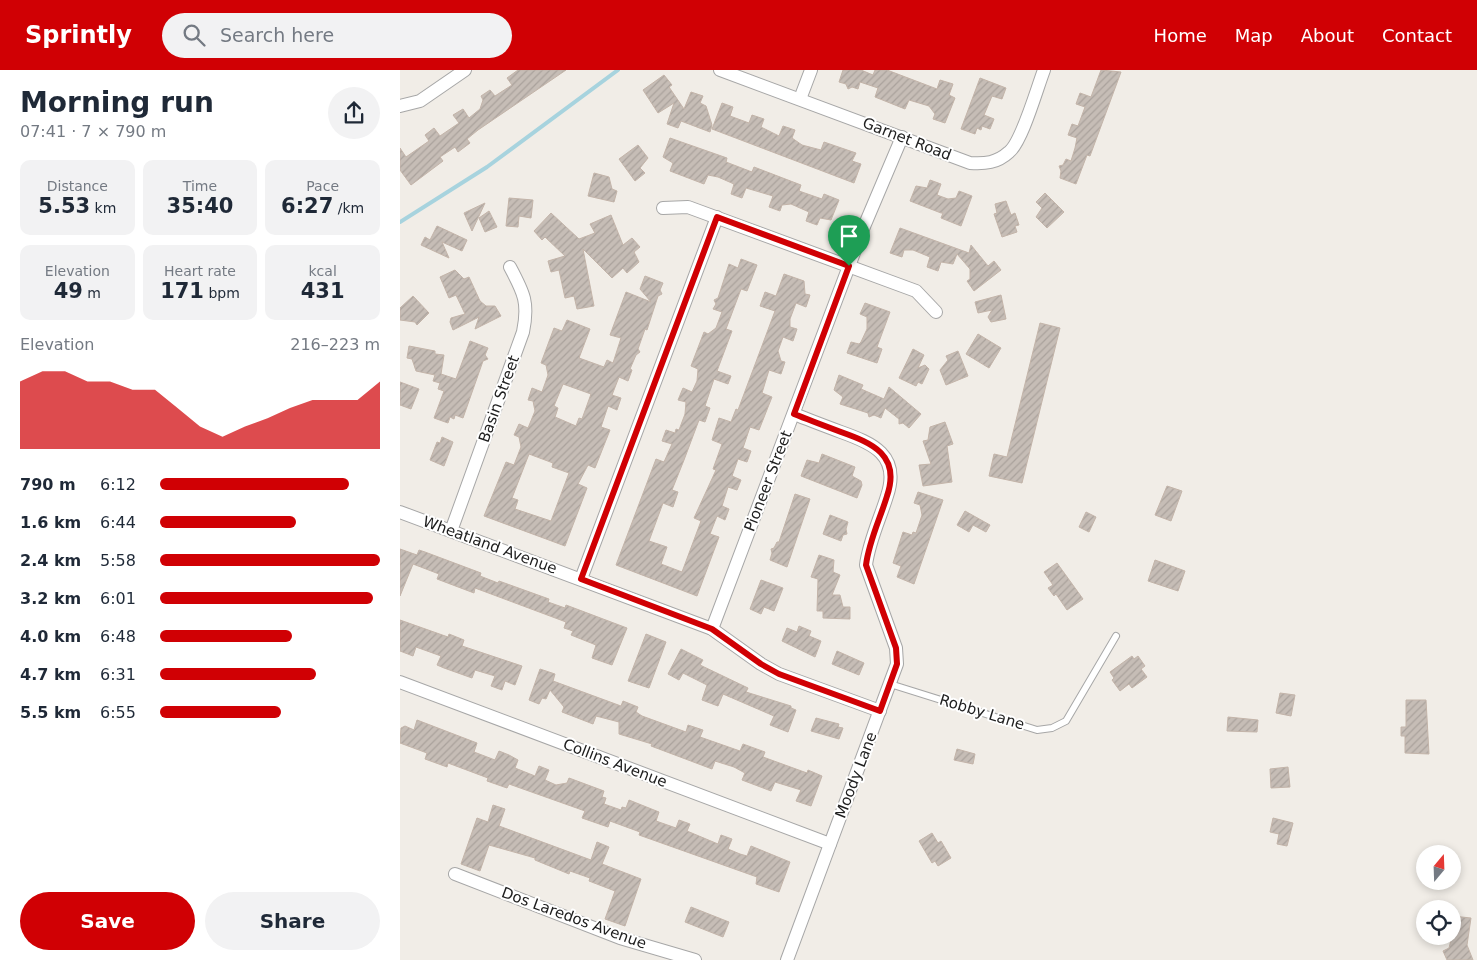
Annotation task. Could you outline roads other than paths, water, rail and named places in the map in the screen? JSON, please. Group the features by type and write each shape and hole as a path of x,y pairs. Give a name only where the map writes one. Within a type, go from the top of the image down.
{"street":[{"path":"400,106 420,101 466,70"},
{"name":"Garnet Road","path":"720,70 970,163 986,164 999,160 1011,151 1044,70"},
{"path":"800,99 810,70"},
{"name":"Pioneer Street","path":"712,629 849,266 902,137"},
{"path":"663,208 688,207 849,266 916,292 936,312"},
{"path":"581,579 717,217"},
{"name":"Basin Street","path":"451,531 523,332 527,314 525,294 510,267"},
{"name":"Moody Lane","path":"787,960 897,664 896,648 866,565 868,551 888,493 891,478 889,463 881,451 868,442 794,414"},
{"name":"Wheatland Avenue","path":"400,512 712,629 761,664 779,674 880,711"},
{"name":"Collins Avenue","path":"400,682 830,844"},
{"name":"Dos Laredos Avenue","path":"454,874 620,938 695,960"}],"lane":[{"name":"Robby Lane","path":"890,684 1037,730 1052,728 1066,721 1116,636"}],"waterway":[{"path":"400,222 487,167 618,70"}]}
